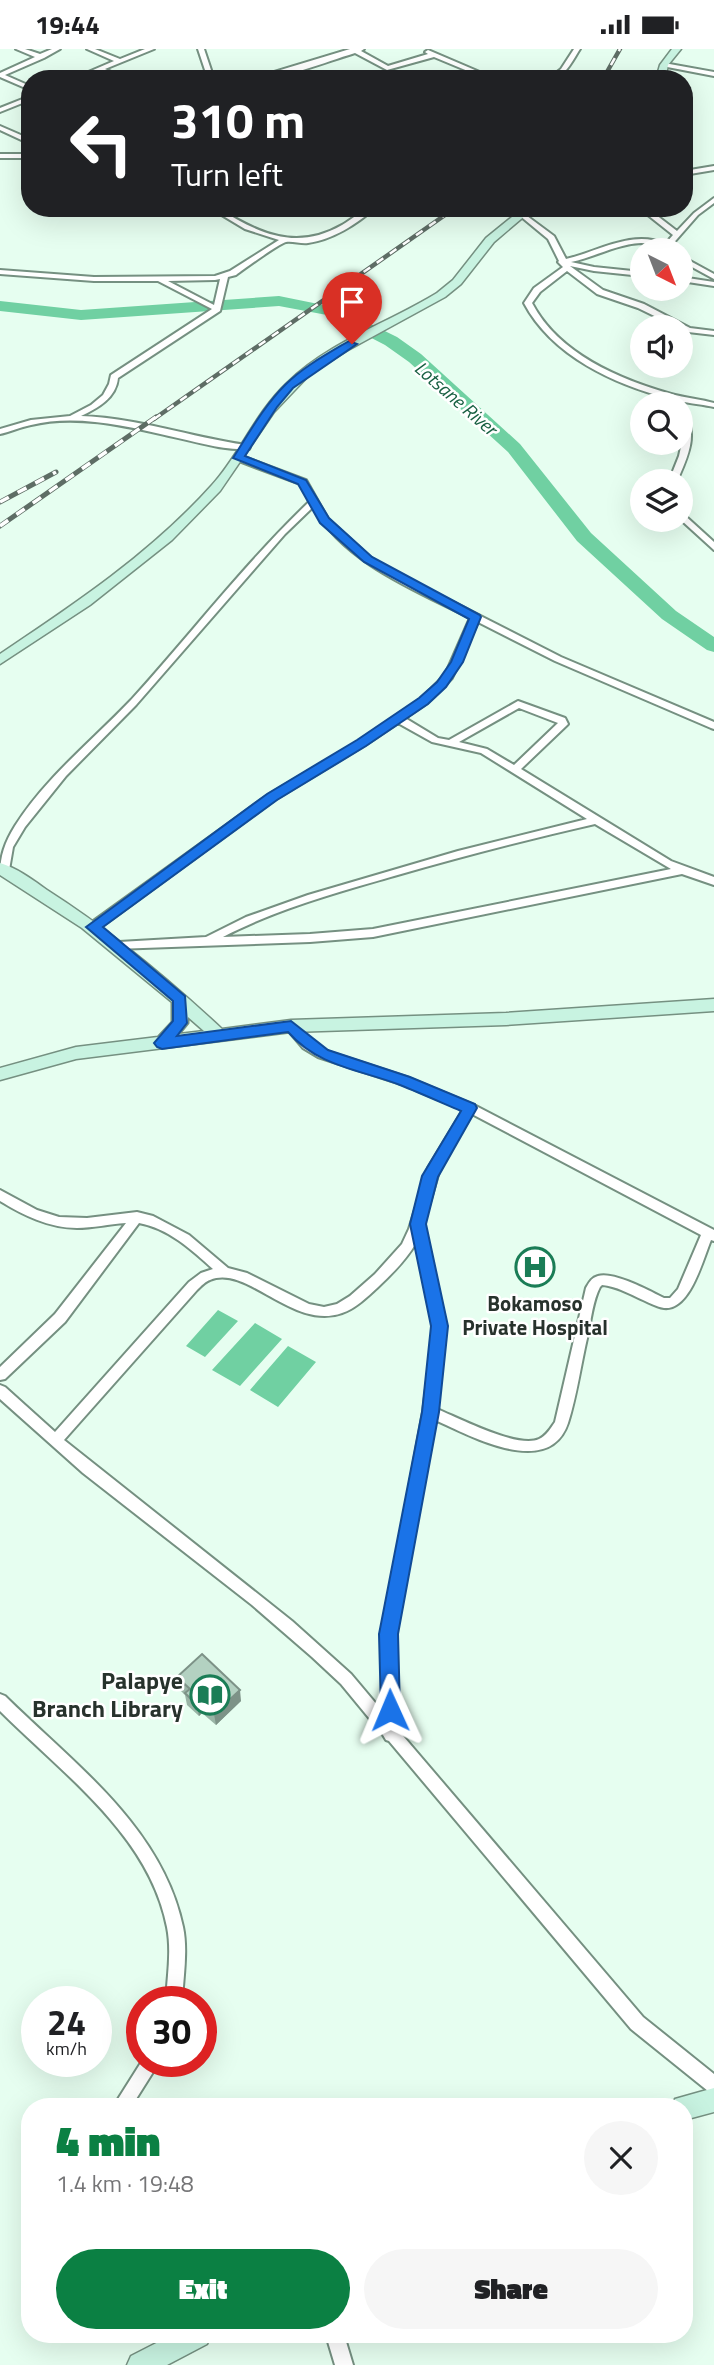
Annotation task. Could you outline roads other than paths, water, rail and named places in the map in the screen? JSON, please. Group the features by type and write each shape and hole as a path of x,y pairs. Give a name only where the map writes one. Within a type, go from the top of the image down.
{"street":[{"path":"19,49 42,57"},
{"path":"0,75 57,49"},
{"path":"90,49 119,61"},
{"path":"99,69 150,49"},
{"path":"201,49 207,70"},
{"path":"423,49 470,70"},
{"path":"563,70 577,49"},
{"path":"663,70 677,49"},
{"path":"291,70 356,50 387,68 433,55"},
{"path":"664,65 692,70"},
{"path":"693,70 714,74"},
{"path":"0,75 21,84"},
{"path":"0,110 21,102"},
{"path":"0,128 21,138"},
{"path":"0,156 21,156"},
{"path":"693,172 714,169"},
{"path":"676,238 696,214 714,200"},
{"path":"229,217 246,227 286,239 315,240 359,217"},
{"path":"0,660 80,605 173,532 218,487 273,405 289,386 324,359 400,319 452,287 490,240 518,217"},
{"path":"531,217 551,238 564,265 600,292 641,306 688,330 714,333"},
{"path":"654,217 678,235"},
{"path":"0,272 94,279 224,277 286,239"},
{"path":"630,244 564,265 530,296 528,303 538,322 562,345 599,367 658,392"},
{"path":"564,265 630,273"},
{"path":"693,265 714,277"},
{"path":"73,417 106,397 114,385 114,377 140,361 172,335 217,309 224,277"},
{"path":"157,278 217,309"},
{"path":"693,281 714,284"},
{"path":"693,399 712,402"},
{"path":"0,432 73,417 128,423 242,452 303,482 324,520 368,559 558,659 714,726"},
{"path":"219,1036 119,946 1,870 8,847 20,825 62,774 133,703 282,532 313,502"},
{"path":"693,527 714,547"},
{"path":"93,927 272,797 424,701 449,676 475,617"},
{"path":"451,743 518,704 562,720 563,724 516,768"},
{"path":"399,719 435,740 484,751 682,870 711,877"},
{"path":"210,939 248,920 305,899 519,838 597,820"},
{"path":"119,946 210,939 344,937 682,870"},
{"path":"162,1043 180,1023 180,999"},
{"path":"0,1074 76,1053 291,1026 506,1019 714,1005"},
{"path":"291,1026 307,1045 323,1054 405,1081 470,1108 711,1234 679,1299 671,1303 663,1303 602,1279 597,1281 592,1288 561,1424 552,1436 541,1444 517,1446 430,1412"},
{"path":"55,1441 193,1286 208,1275 224,1272 238,1276 298,1305 324,1313 341,1308 402,1255 418,1224 430,1176 470,1108"},
{"path":"0,1195 29,1212 67,1223 88,1224 137,1217 149,1219 198,1247 224,1272"},
{"path":"0,1374 60,1318 137,1217"},
{"path":"391,1735 389,1634 430,1412 440,1326 418,1224"},
{"path":"0,1391 55,1441 232,1579 346,1679 637,2023 714,2085"},
{"path":"0,1701 130,1831 163,1887 175,1928 174,1986"},
{"path":"127,2098 141,2077"},
{"path":"693,2106 714,2100"},
{"path":"141,2365 183,2343"},
{"path":"337,2343 344,2365"}],"waterway":[{"name":"Lotsane River","path":"0,306 81,315 279,301 332,311 391,341 415,358 514,448 584,537 669,615 714,646"}],"railway":[{"path":"608,70 620,49"},
{"path":"154,419 442,217"},
{"path":"0,526 156,417"},
{"path":"0,502 56,472"}],"place":[{"name":"Bokamoso Private Hospital","path":"535,1267"},
{"name":"Palapye Branch Library","path":"210,1695"}]}
